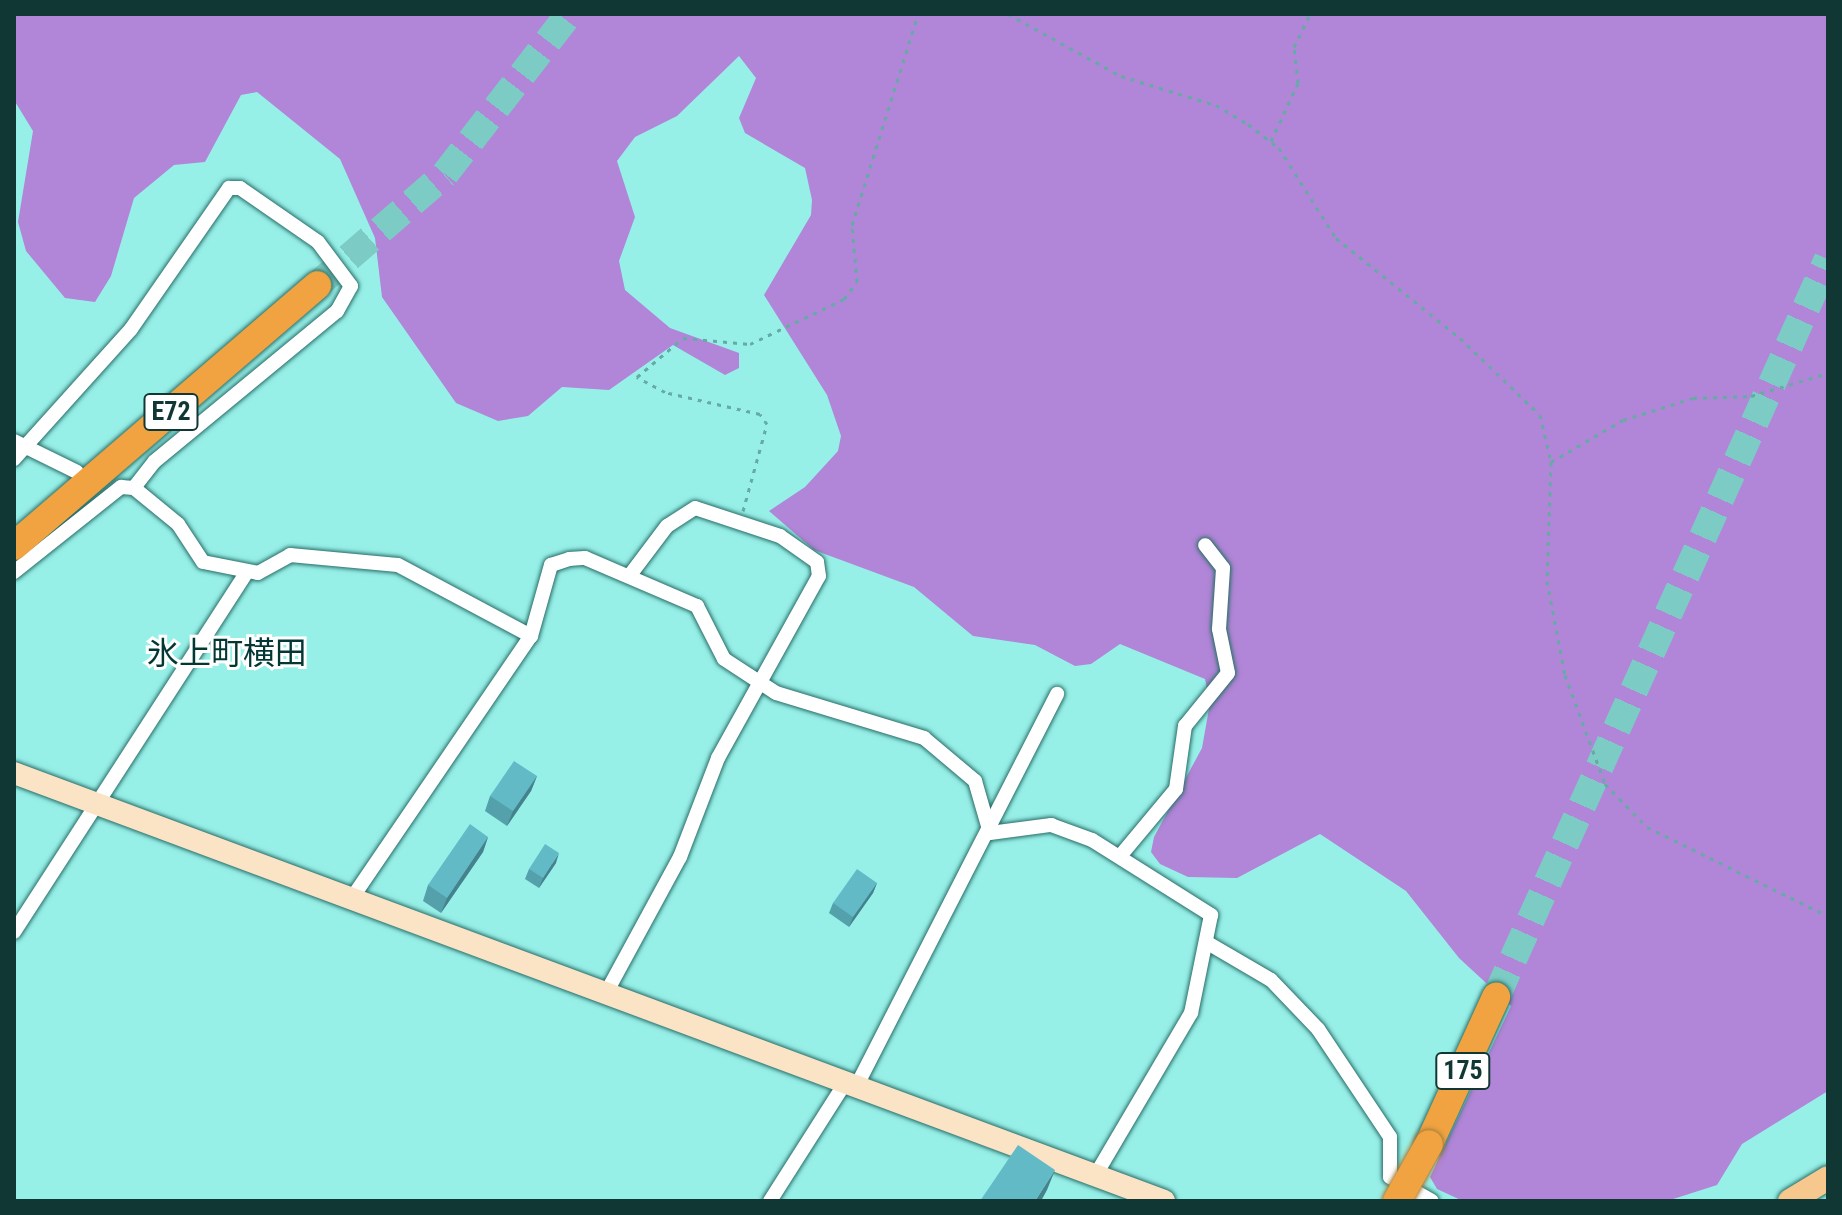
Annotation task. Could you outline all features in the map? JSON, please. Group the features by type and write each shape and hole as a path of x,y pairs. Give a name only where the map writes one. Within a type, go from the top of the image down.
{"highway":[{"name":"E72","path":"20,542 317,285"},
{"name":"175","path":"1397,1201 1429,1144 1496,997"}],"main road":[{"path":"1790,1201 1825,1186"}],"street":[{"path":"77,472 18,450 131,329 229,188 240,188 318,242 351,286 337,311 154,462 134,488"},
{"path":"14,572 121,487 134,488 178,524 203,562 247,572 290,555 398,565 531,636"},
{"path":"605,995 680,857 718,758 819,576 817,562 801,549 712,509 682,513 630,575"},
{"path":"1121,855 1176,789 1185,726 1228,673 1219,629 1223,568 1205,545"},
{"path":"352,898 531,636 551,565 585,558 697,606 724,659 759,684 924,738 975,781 990,833"},
{"path":"14,932 247,572"},
{"path":"770,1201 850,1087 990,833 1057,694"},
{"path":"14,773 1094,1178 1164,1201"},
{"path":"990,833 1051,825 1121,855 1211,915 1191,1013 1094,1178"},
{"path":"1206,942 1271,980 1318,1029 1390,1137 1390,1177 1432,1201"}],"path":[{"path":"738,521 767,424 760,414 665,392 637,377 683,338 750,344 844,299 857,282 852,225 918,14"},
{"path":"1008,14 1121,76 1216,105 1271,141 1336,238 1460,338 1540,415 1551,462 1547,581 1565,675 1605,784 1647,827 1828,916"},
{"path":"1271,141 1298,83 1294,47 1310,14"},
{"path":"1551,462 1623,420 1693,398 1751,396 1828,373"}],"shaded area":[{"path":"14,14 1828,14 1828,1091 1742,1144 1717,1185 1667,1201 1463,1201 1437,1189 1430,1177 1511,1006 1459,958 1406,891 1320,834 1237,878 1188,877 1160,864 1151,852 1154,837 1202,748 1210,703 1205,679 1120,644 1091,664 1075,666 1035,645 973,636 914,587 814,550 769,511 805,487 838,451 841,436 827,395 764,295 811,215 812,200 805,168 745,133 739,118 756,78 739,56 677,116 635,137 617,161 635,217 619,261 625,290 670,328 739,353 739,368 725,375 673,345 609,390 562,387 528,416 498,421 456,403 382,297 375,238 340,159 257,92 241,95 205,162 174,165 134,198 111,276 95,302 65,298 26,251 18,222 33,131 14,100"}],"building":[{"path":"514,761 537,776 513,811 490,796"},
{"path":"470,824 488,837 447,898 428,885"},
{"path":"545,844 559,853 543,878 529,869"},
{"path":"857,869 877,883 853,917 833,903"},
{"path":"1018,1145 1055,1170 1035,1201 980,1201"}],"tunnel":[{"path":"317,285 445,174 569,14"},
{"path":"1496,997 1828,259"}],"district":[{"name":"氷上町横田","path":"227,653"}]}
